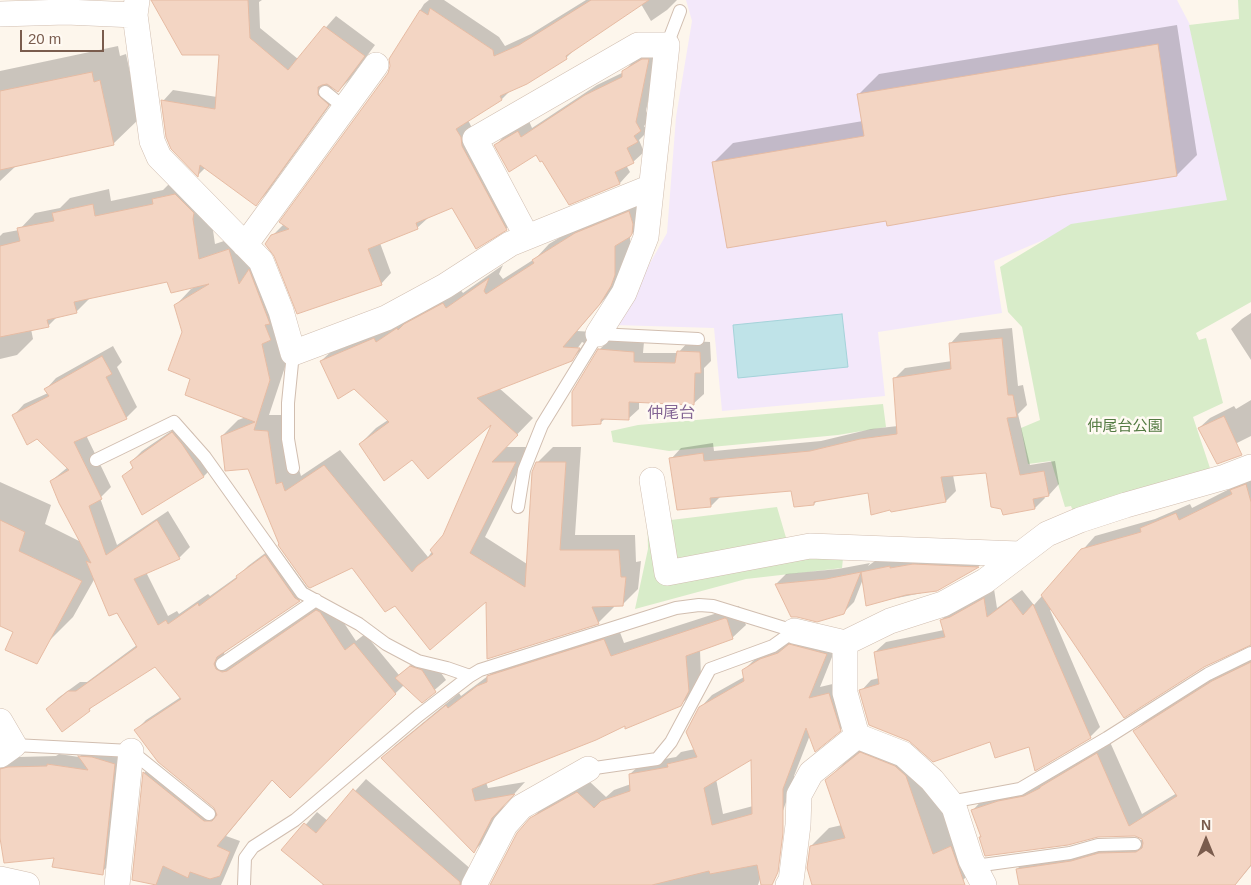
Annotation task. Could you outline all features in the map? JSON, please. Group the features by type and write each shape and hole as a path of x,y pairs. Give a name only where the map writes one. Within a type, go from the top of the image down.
{"street":[{"path":"0,14 136,8 152,141 159,157 262,261 281,311 293,353 386,318 445,286 510,244 651,187"},
{"path":"527,237 475,139 638,44 667,45 646,237 624,293 598,334"},
{"path":"246,245 376,65"},
{"path":"794,632 845,643 890,621 943,604 985,581 1018,554 1047,534 1080,520 1225,477 1251,467"},
{"path":"652,480 667,573 810,546 1018,554"},
{"path":"845,643 845,693 857,736"},
{"path":"0,721 7,750"},
{"path":"857,736 903,754 932,780 954,807 979,876"},
{"path":"788,885 798,825 799,795 811,773 857,736"},
{"path":"117,885 131,751"},
{"path":"474,885 506,825 521,806 588,769"},
{"path":"0,878 27,885"}],"lane":[{"path":"667,45 680,11"},
{"path":"325,92 346,108"},
{"path":"518,508 524,470 542,425 598,334 698,339"},
{"path":"293,353 288,402 288,439 293,468"},
{"path":"96,460 174,422 205,457 302,593 359,624 386,644 418,661 470,676"},
{"path":"222,664 316,600"},
{"path":"244,885 246,858 253,847 294,820 342,779 480,670 676,608 699,605 713,606 794,632"},
{"path":"588,769 657,759 671,742 710,669 773,646 794,632"},
{"path":"950,802 1020,789 1108,738 1208,674 1251,653"},
{"path":"7,750 131,751 209,814"},
{"path":"979,876 1098,845 1135,844"}],"shaded area":[{"path":"686,0 1177,0 1240,120 1231,208 1067,230 994,261 1002,313 878,332 885,396 722,411 714,328 615,325 667,233 676,117 692,21"}],"green space":[{"name":"仲尾台公園","path":"1238,0 1251,0 1251,302 1196,333 1199,340 1206,338 1223,403 1193,417 1211,471 1073,511 1071,506 1065,507 1051,461 1028,464 1021,428 1040,420 1022,327 1008,312 1000,267 1071,224 1227,200 1189,25 1239,19"},
{"path":"883,404 886,427 838,435 669,451 613,442 611,431 638,425"},
{"path":"667,503 671,520 777,507 792,558 843,558 842,568 746,579 635,609 648,549 647,506"}],"water":[{"path":"842,314 848,367 738,378 733,325"}],"building":[{"path":"151,0 248,0 250,38 288,70 324,26 365,56 338,92 327,84 318,87 318,95 329,105 256,206 200,165 198,177 171,149 166,137 161,100 215,109 219,55 182,55"},
{"path":"591,0 649,0 566,56 567,59 527,84 500,96 502,100 456,129 461,137 462,146 507,230 476,249 452,208 416,223 418,229 368,249 382,285 297,314 274,256 265,244 271,235 289,229 279,222 388,73 389,59 420,10 428,15 430,8 493,50 494,56 519,45"},
{"path":"1158,44 1177,176 887,226 886,221 727,248 712,162 864,136 857,94"},
{"path":"642,59 649,59 636,122 641,131 634,136 638,142 627,148 634,163 615,172 620,184 569,205 542,161 540,162 536,155 509,172 494,145 518,131 521,137 585,95 622,77 622,71"},
{"path":"92,72 94,82 100,80 114,145 0,170 0,91"},
{"path":"175,194 194,213 193,219 199,259 229,249 239,284 249,269 270,324 265,325 271,340 262,344 270,380 254,430 268,431 276,484 282,482 285,491 324,465 412,572 433,554 430,550 443,535 491,425 428,479 412,460 384,481 359,444 389,422 354,389 338,399 320,361 374,338 376,342 397,328 398,330 404,324 443,303 446,308 489,278 484,291 486,294 534,263 532,260 575,233 629,211 633,224 632,234 615,246 615,275 611,286 600,304 563,347 580,348 572,361 477,398 518,435 492,462 516,462 470,553 525,587 532,472 536,462 566,462 560,550 619,550 621,577 626,577 623,606 592,607 599,624 487,659 486,602 430,650 395,606 385,612 352,568 310,588 308,587 278,545 248,469 225,471 221,436 255,422 185,395 190,379 168,370 182,332 174,305 209,284 171,293 167,282 74,302 77,313 47,320 49,327 0,337 0,246 20,241 17,228 54,221 52,213 93,204 95,216 153,204 152,199"},
{"path":"1002,338 1008,395 1013,395 1017,417 1007,418 1020,475 1044,471 1049,496 1033,499 1035,509 1003,515 1001,509 991,507 986,473 941,477 946,502 891,512 890,510 871,515 868,493 814,502 814,505 794,507 791,491 710,498 711,507 677,510 669,458 703,453 704,461 810,451 860,439 897,434 893,378 951,369 949,343"},
{"path":"598,349 634,352 634,362 675,363 677,351 700,352 701,373 695,373 694,405 629,402 629,420 601,419 601,424 572,426 572,392"},
{"path":"102,356 112,374 106,377 127,419 74,442 102,499 89,506 106,555 157,520 180,559 134,579 158,625 166,620 168,624 198,603 199,606 265,555 295,598 300,601 217,657 214,664 216,669 222,672 227,671 316,610 320,612 345,650 354,643 396,694 290,798 272,780 217,846 230,852 220,876 210,879 190,872 188,878 163,866 156,885 132,880 143,772 204,821 212,821 217,815 214,808 158,762 134,730 181,699 155,667 89,709 90,711 62,732 46,709 68,691 76,691 137,647 117,613 109,616 86,561 91,563 59,503 50,481 69,470 37,439 27,445 12,415 49,396 44,389"},
{"path":"1224,416 1242,455 1217,464 1198,428"},
{"path":"172,432 204,477 142,515 122,476 133,468 130,462"},
{"path":"1246,484 1251,502 1251,645 1204,667 1124,718 1041,595 1081,549 1141,532 1140,528 1176,513 1179,520 1232,494 1230,490"},
{"path":"0,520 25,532 19,551 82,581 37,664 5,650 13,632 0,626"},
{"path":"913,564 979,567 937,591 906,595 866,606 861,572 890,566 890,568"},
{"path":"861,572 844,614 817,622 791,617 775,584 826,579"},
{"path":"984,598 987,617 1011,599 1023,615 1033,604 1091,738 1035,771 1029,747 995,758 990,742 933,762 909,741 869,725 859,690 879,684 874,652 945,637 940,620 950,617"},
{"path":"725,618 727,619 733,639 686,656 689,691 681,706 625,729 625,726 596,740 472,789 475,801 515,794 492,818 474,853 381,758 446,705 448,708 477,686 487,682 487,676 604,639 611,656"},
{"path":"789,644 827,654 809,698 829,693 841,731 815,752 806,728 783,789 783,833 778,872 772,885 761,885 757,865 710,874 709,871 652,885 490,885 517,833 530,818 577,792 594,808 601,801 630,791 629,774 668,767 667,764 697,757 686,732 699,707 744,681 742,670 760,659 778,653","holes":["751,760 752,814 712,825 704,788"]},
{"path":"1251,662 1251,865 1235,885 1019,885 1016,869 1071,861 1099,853 1136,852 1142,848 1143,843 1142,839 1135,836 1098,837 1068,845 985,856 979,837 981,837 971,810 998,801 1024,796 1097,753 1129,826 1177,796 1133,731 1212,681"},
{"path":"410,666 422,670 436,692 422,703 395,678"},
{"path":"860,752 895,766 906,776 933,854 951,846 965,885 812,885 807,868 810,846 845,838 825,780"},
{"path":"78,756 92,757 115,764 103,875 52,867 54,858 4,863 0,838 0,769 47,766 47,764 88,770"},
{"path":"353,789 460,882 460,885 324,885 281,850 304,823 316,833"}],"district":[{"name":"仲尾台","path":"671,414"}]}
